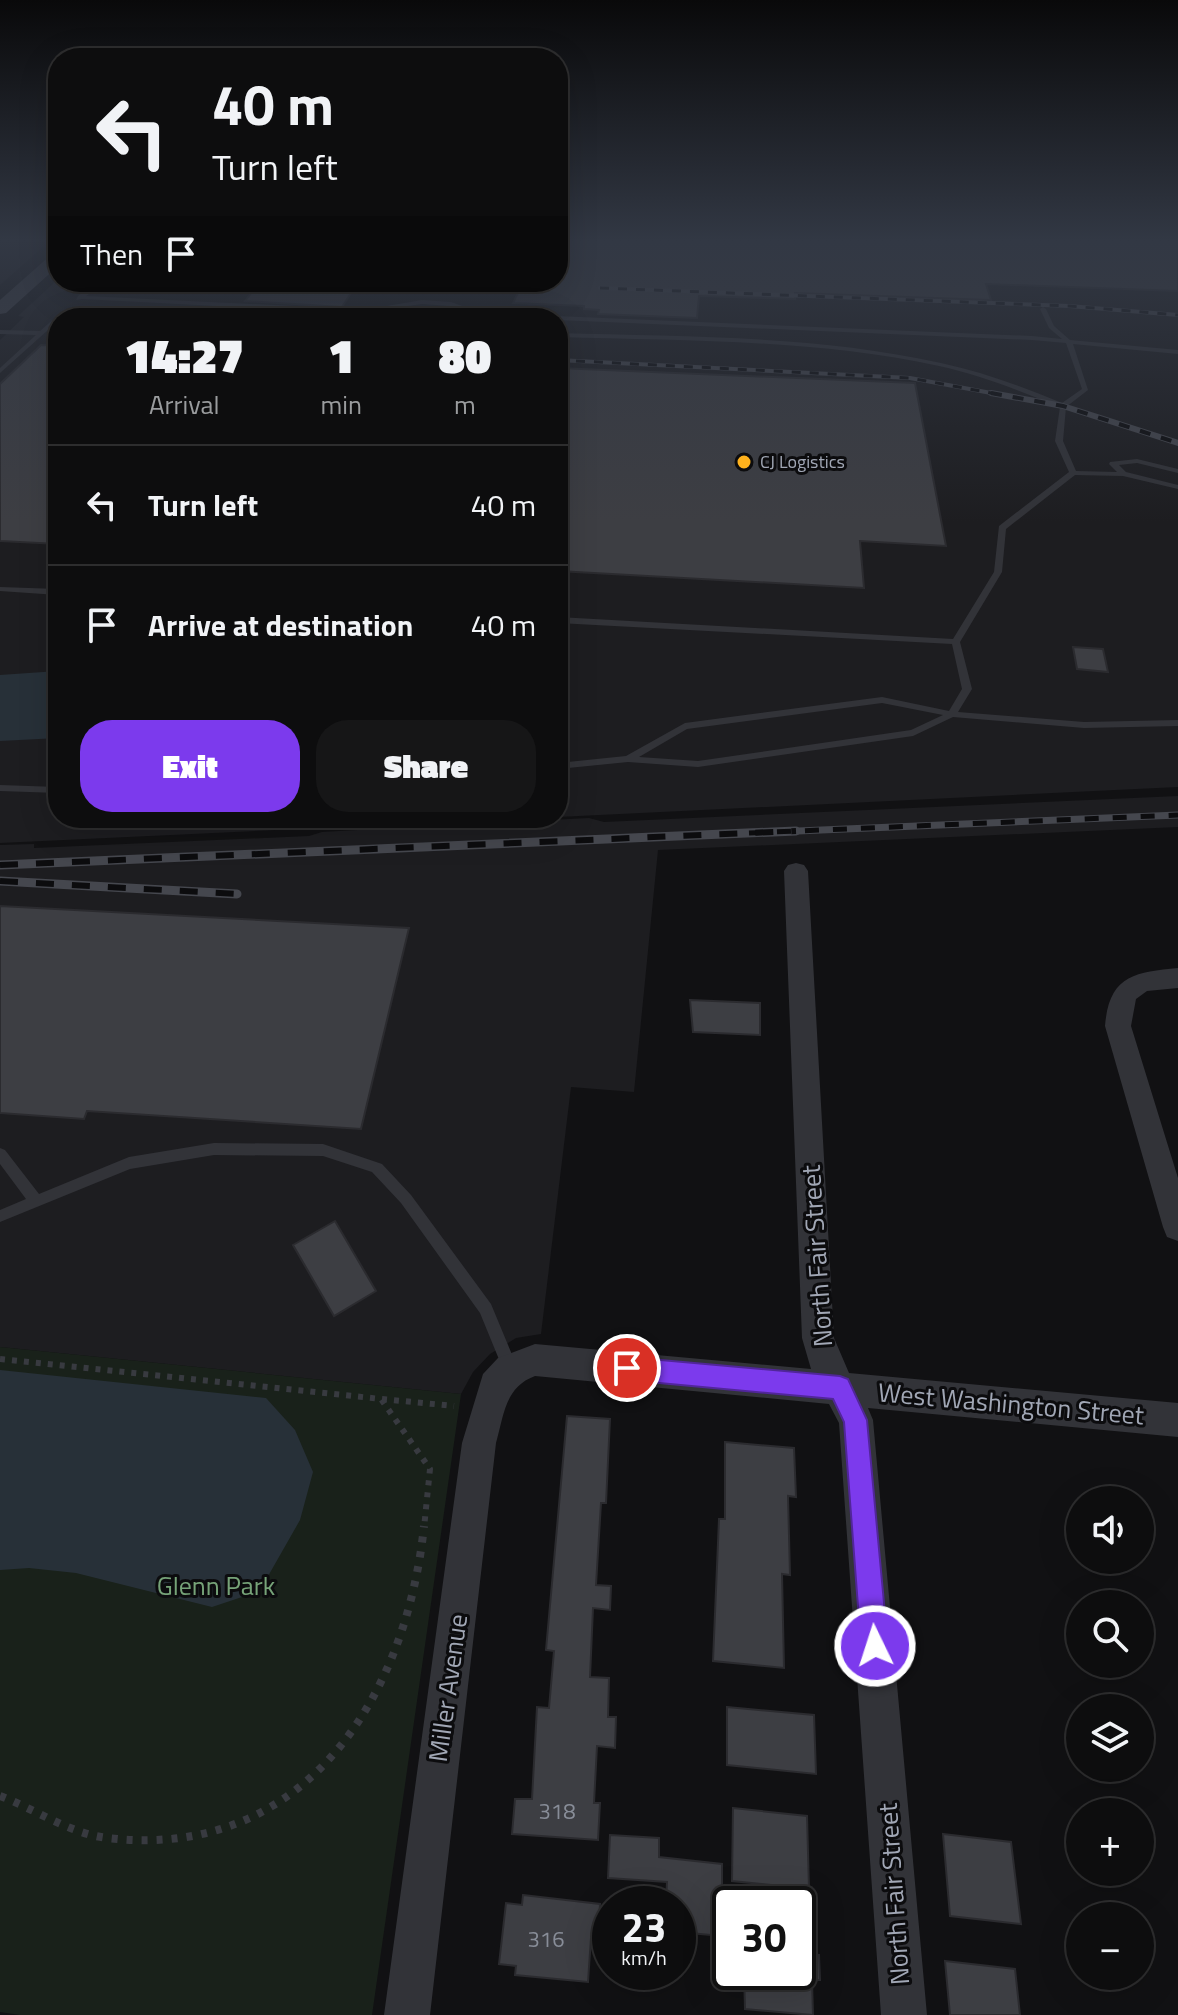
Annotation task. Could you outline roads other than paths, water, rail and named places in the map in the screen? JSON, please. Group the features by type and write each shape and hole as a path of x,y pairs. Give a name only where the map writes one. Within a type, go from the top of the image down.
{"street":[{"name":"North Fair Street","path":"796,871 818,1338 823,1358 856,1420 904,2015"},
{"path":"1178,978 1139,982 1124,992 1118,1008 1118,1026 1178,1227"},
{"name":"West Washington Street","path":"510,1369 535,1360 1178,1420"},
{"name":"Miller Avenue","path":"407,2015 479,1443 495,1386 510,1369"}],"lane":[{"path":"0,371 40,334"},
{"path":"948,334 1178,352"},
{"path":"1059,334 1069,342 1085,390 1063,406 1059,441 1073,473"},
{"path":"568,335 838,347 900,355 993,378 1063,406"},
{"path":"1123,474 1113,464 1137,461 1178,471"},
{"path":"568,765 628,759 698,764 913,733 952,714 967,689 956,642 998,572 1002,528 1073,473 1123,474 1178,487"},
{"path":"0,589 48,591"},
{"path":"568,621 956,642"},
{"path":"628,759 685,726 882,700 952,714 1084,725 1178,723"},
{"path":"0,788 48,790"},
{"path":"0,1216 129,1163 214,1149 323,1150 377,1168 435,1235 486,1309 510,1369"},
{"path":"0,1154 36,1201"}],"railway":[{"path":"568,361 910,378 999,394"},
{"path":"991,393 999,394"},
{"path":"999,394 1063,406 1178,443"},
{"path":"759,833 1178,815"},
{"path":"759,833 796,831"},
{"path":"749,833 759,833"},
{"path":"0,865 759,833"},
{"path":"0,881 237,894"}],"place":[{"name":"CJ Logistics","path":"744,462"}],"park label":[{"name":"Glenn Park","path":"216,1586"}]}
